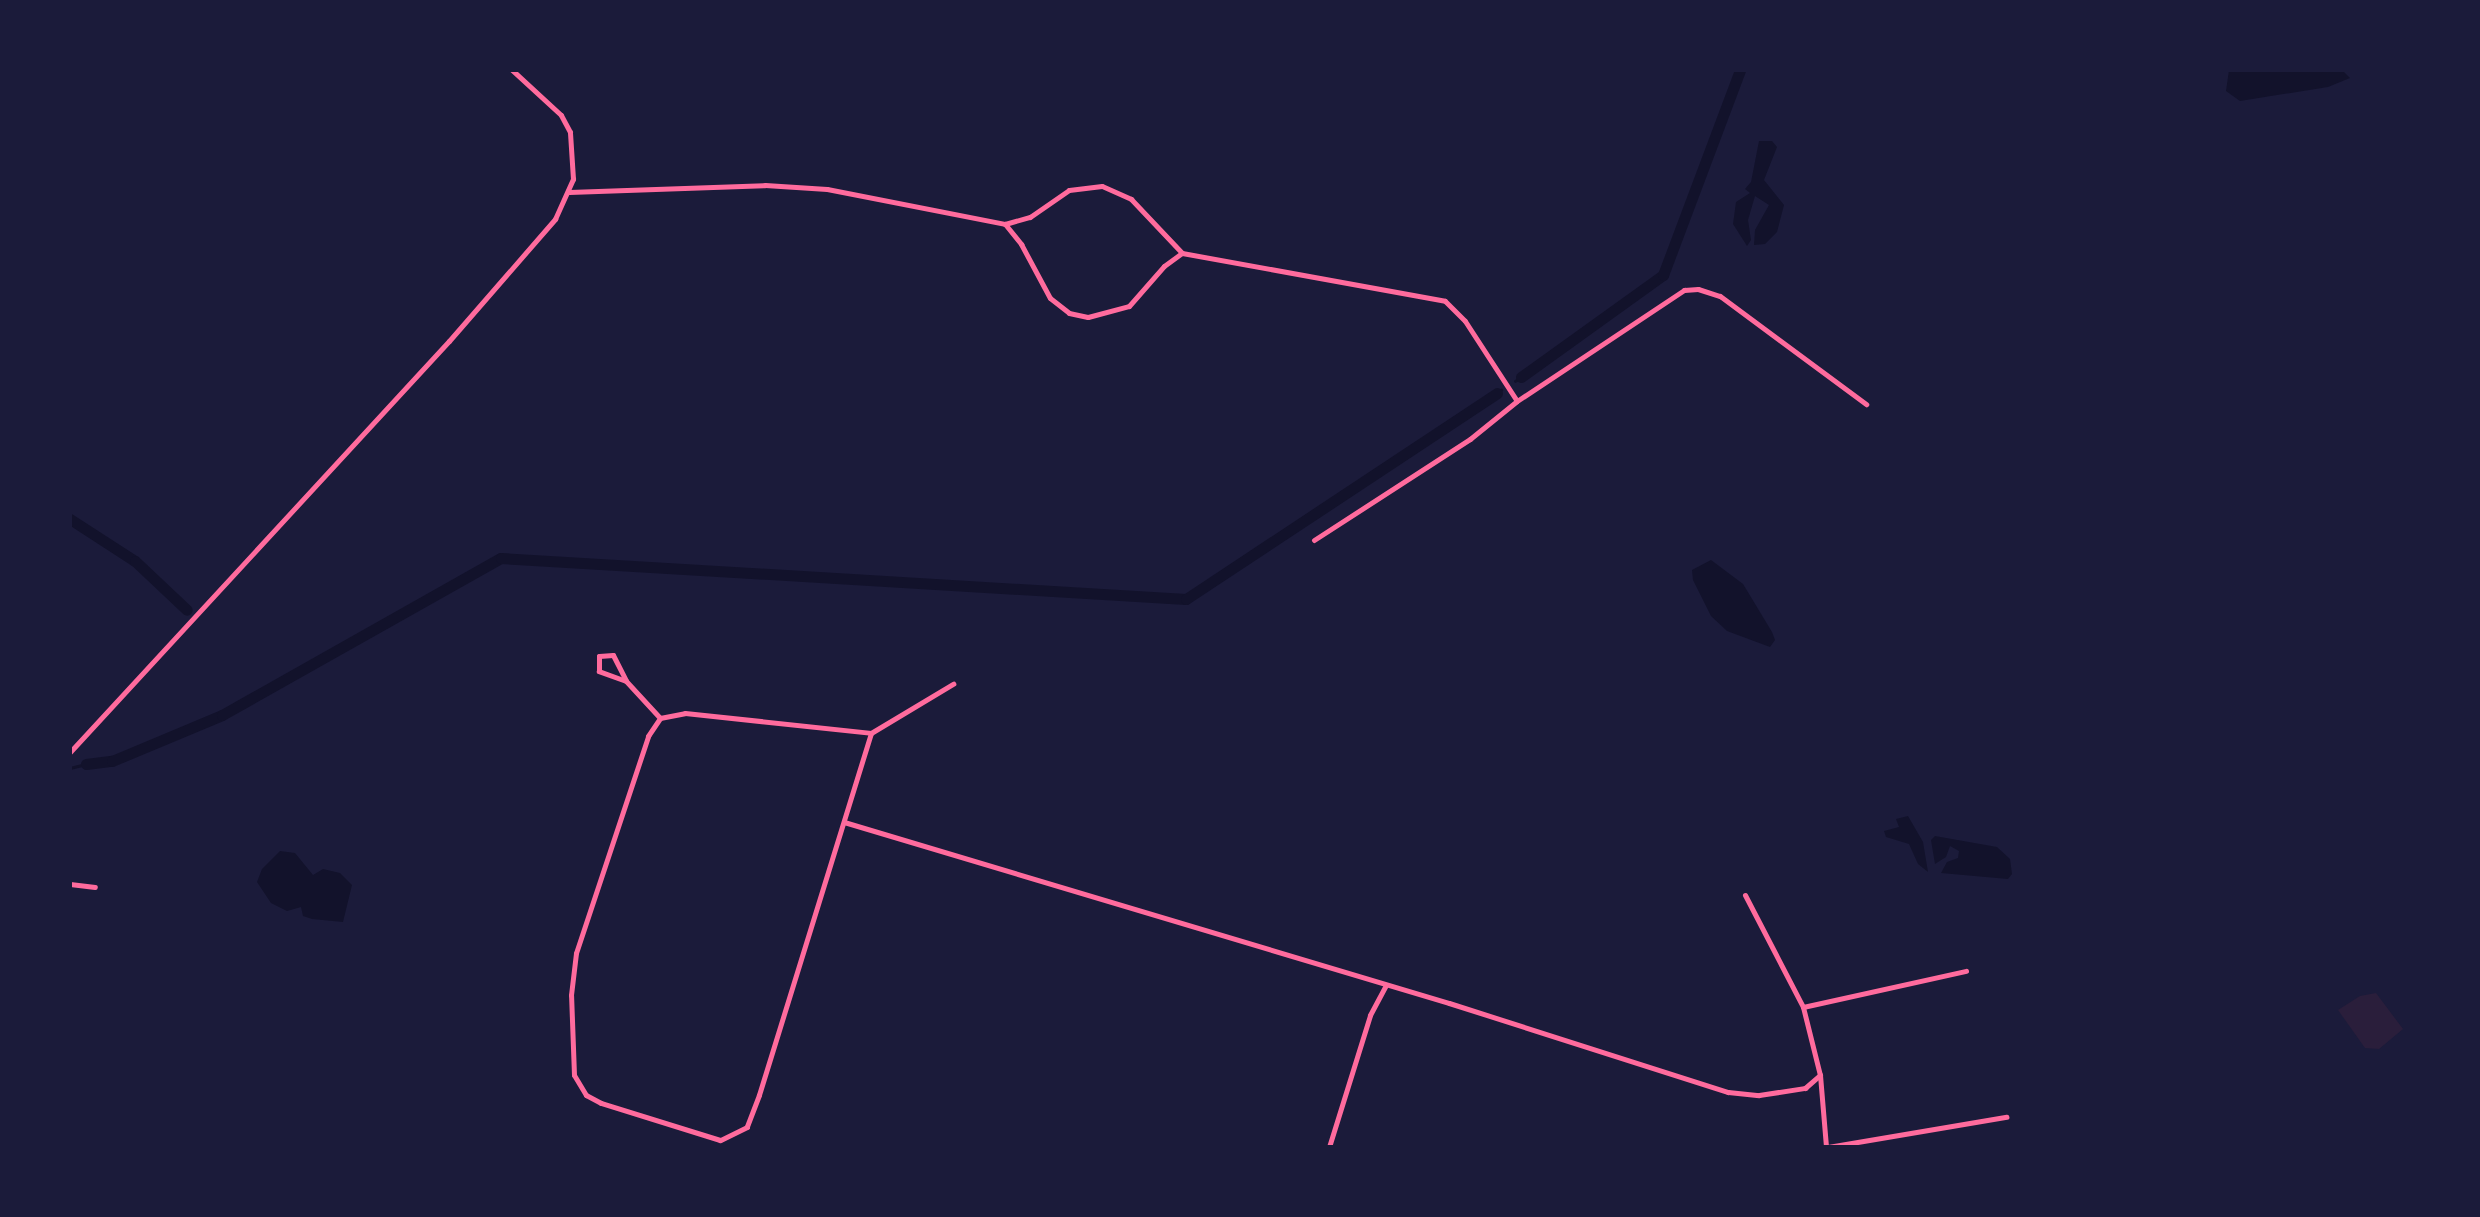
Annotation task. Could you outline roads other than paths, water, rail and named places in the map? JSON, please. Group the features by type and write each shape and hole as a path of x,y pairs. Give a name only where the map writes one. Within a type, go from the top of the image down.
{"street":[{"path":"70,752 540,240 570,192 570,132 561,115 512,70"},
{"path":"570,192 797,187 895,200 1005,224 1030,217 1069,190 1102,186 1132,199 1182,253 1444,302 1465,321 1517,401"},
{"path":"1005,224 1021,244 1050,298 1069,313 1088,317 1129,306 1164,266 1182,253"},
{"path":"1314,540 1470,439 1517,401 1668,297 1698,289 1720,296 1866,404"},
{"path":"626,681 599,671 599,656 613,656 626,681 660,718"},
{"path":"871,733 747,1127 720,1140 704,1137 586,1095 574,1075 571,995 576,953 648,736 660,718 685,713 871,733 953,684"},
{"path":"844,822 1728,1092 1759,1095 1805,1088 1820,1076"},
{"path":"70,884 95,886"},
{"path":"1744,894 1803,1007 1820,1076 1827,1147 2006,1118"},
{"path":"1803,1007 1966,972"},
{"path":"1329,1147 1370,1015 1386,985"}],"waterway":[{"path":"1521,377 1663,275 1740,70"},
{"path":"1515,381 1521,377"},
{"path":"1497,393 1501,390"},
{"path":"86,764 112,761 222,715 501,558 1186,599 1497,393"},
{"path":"70,519 135,561 187,610"},
{"path":"70,768 86,764"}]}
